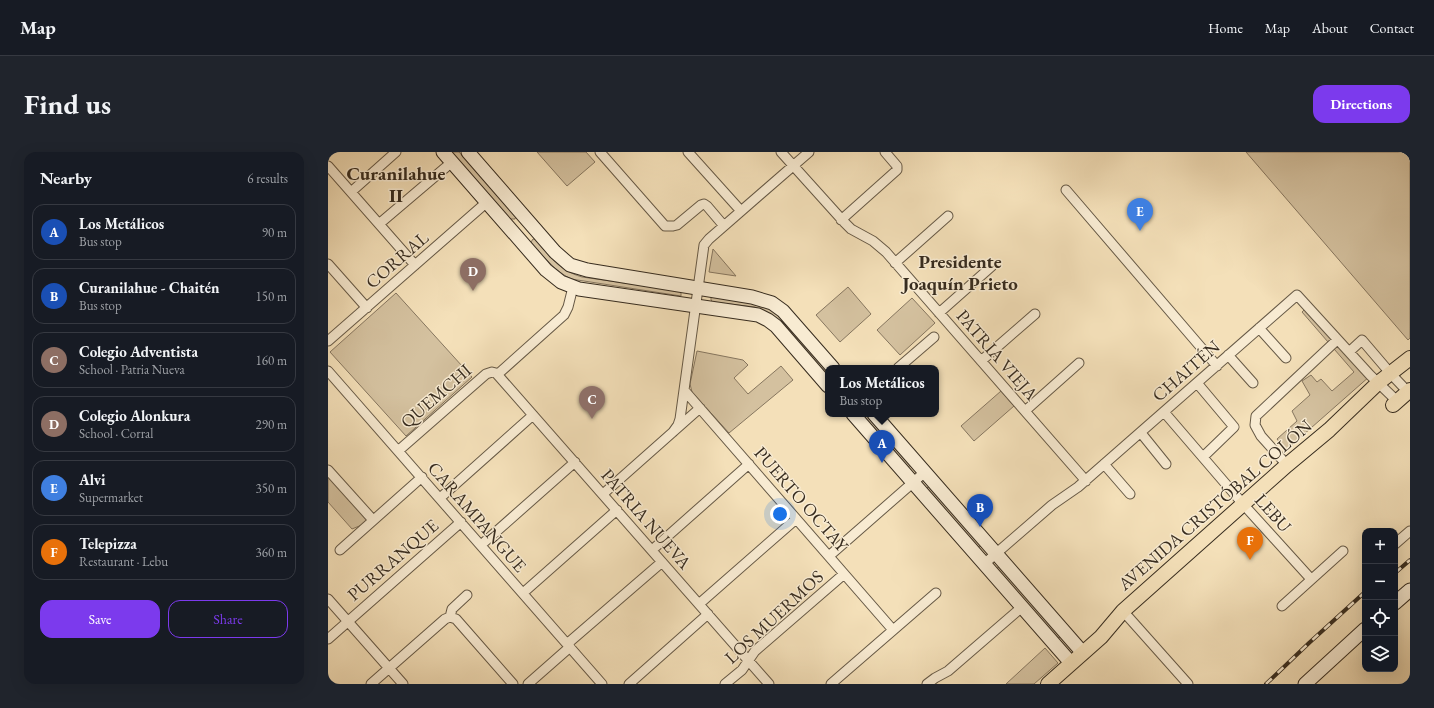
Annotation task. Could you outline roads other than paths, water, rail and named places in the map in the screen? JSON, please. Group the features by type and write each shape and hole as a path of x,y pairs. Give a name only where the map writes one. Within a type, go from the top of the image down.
{"main road":[{"path":"468,152 560,257 575,267 752,297 772,304 788,316 830,365"},
{"path":"447,157 551,275 561,282 573,287 752,314 768,320 776,326 825,383"},
{"path":"511,230 525,217"},
{"name":"AVENIDA CRISTÓBAL COLÓN","path":"1048,684 1100,637 1123,611 1287,465 1329,430 1378,383 1410,358"},
{"path":"1396,403 1409,391"},
{"path":"856,417 1071,663"},
{"path":"877,417 1083,653"},
{"path":"1398,600 1410,590"},
{"path":"1305,684 1362,632"}],"street":[{"path":"351,192 396,152"},
{"path":"600,152 665,226 677,225 700,205 704,204 724,226"},
{"path":"688,152 741,211"},
{"name":"PATRIA VIEJA","path":"781,152 841,220 851,229 874,241 895,263 1086,481"},
{"path":"673,432 679,422 704,245 809,152"},
{"path":"841,220 896,172 898,168 896,164 885,152"},
{"path":"379,224 447,157"},
{"path":"328,166 415,265"},
{"path":"1066,190 1217,366"},
{"name":"CORRAL","path":"328,341 487,202"},
{"path":"895,263 948,216"},
{"path":"328,264 366,308"},
{"path":"939,312 992,266"},
{"name":"QUEMCHI","path":"398,451 486,374 492,372 498,374 564,315 568,307 573,287"},
{"name":"CHAITÉN","path":"984,564 1052,505 1086,481 1297,295 1396,403"},
{"path":"981,361 1035,314"},
{"path":"1259,328 1286,358"},
{"path":"901,365 934,336"},
{"path":"1287,465 1261,436 1255,425 1256,416 1337,340"},
{"path":"1349,352 1362,340 1391,374 1409,391"},
{"path":"1228,355 1253,383"},
{"path":"1026,411 1079,364"},
{"name":"CARAMPANGUE","path":"328,371 602,684"},
{"name":"PATRIA NUEVA","path":"498,374 769,684"},
{"path":"1197,383 1234,427 1234,429 1203,457"},
{"name":"PUERTO OCTAY","path":"684,390 893,630"},
{"path":"603,494 700,408"},
{"name":"LEBU","path":"1164,412 1311,580"},
{"path":"440,498 533,415"},
{"path":"1141,433 1166,464"},
{"path":"481,545 575,462"},
{"path":"652,550 749,464"},
{"path":"1104,464 1130,494"},
{"path":"328,470 373,520"},
{"name":"LOS MUERMOS","path":"829,556 925,472"},
{"path":"340,550 422,477"},
{"path":"523,593 617,510"},
{"path":"699,604 796,519"},
{"name":"PURRANQUE","path":"328,638 461,522"},
{"path":"1398,541 1410,531"},
{"path":"1282,606 1343,550"},
{"path":"528,684 662,562"},
{"name":"LOS MUERMOS","path":"725,684 742,670 755,651 844,574"},
{"path":"831,684 936,593"},
{"path":"450,617 452,609 467,595"},
{"path":"328,599 403,684"},
{"path":"927,684 948,671 1022,607"},
{"path":"1123,611 1188,684"},
{"path":"628,684 708,614"},
{"path":"371,684 445,619 450,617"},
{"path":"450,617 456,620 513,684"}],"railway":[{"path":"1398,570 1410,560"},
{"path":"1266,684 1362,595"}],"place":[{"name":"Alvi","path":"1140,231"},
{"name":"Colegio Alonkura","path":"473,291"},
{"name":"Colegio Adventista","path":"592,419"},
{"name":"Los Metálicos","path":"882,463"},
{"name":"Curanilahue - Chaitén","path":"980,527"},
{"name":"Telepizza","path":"1250,560"}],"district":[{"name":"Curanilahue II","path":"396,184"},
{"name":"Presidente Joaquín Prieto","path":"960,272"}]}
